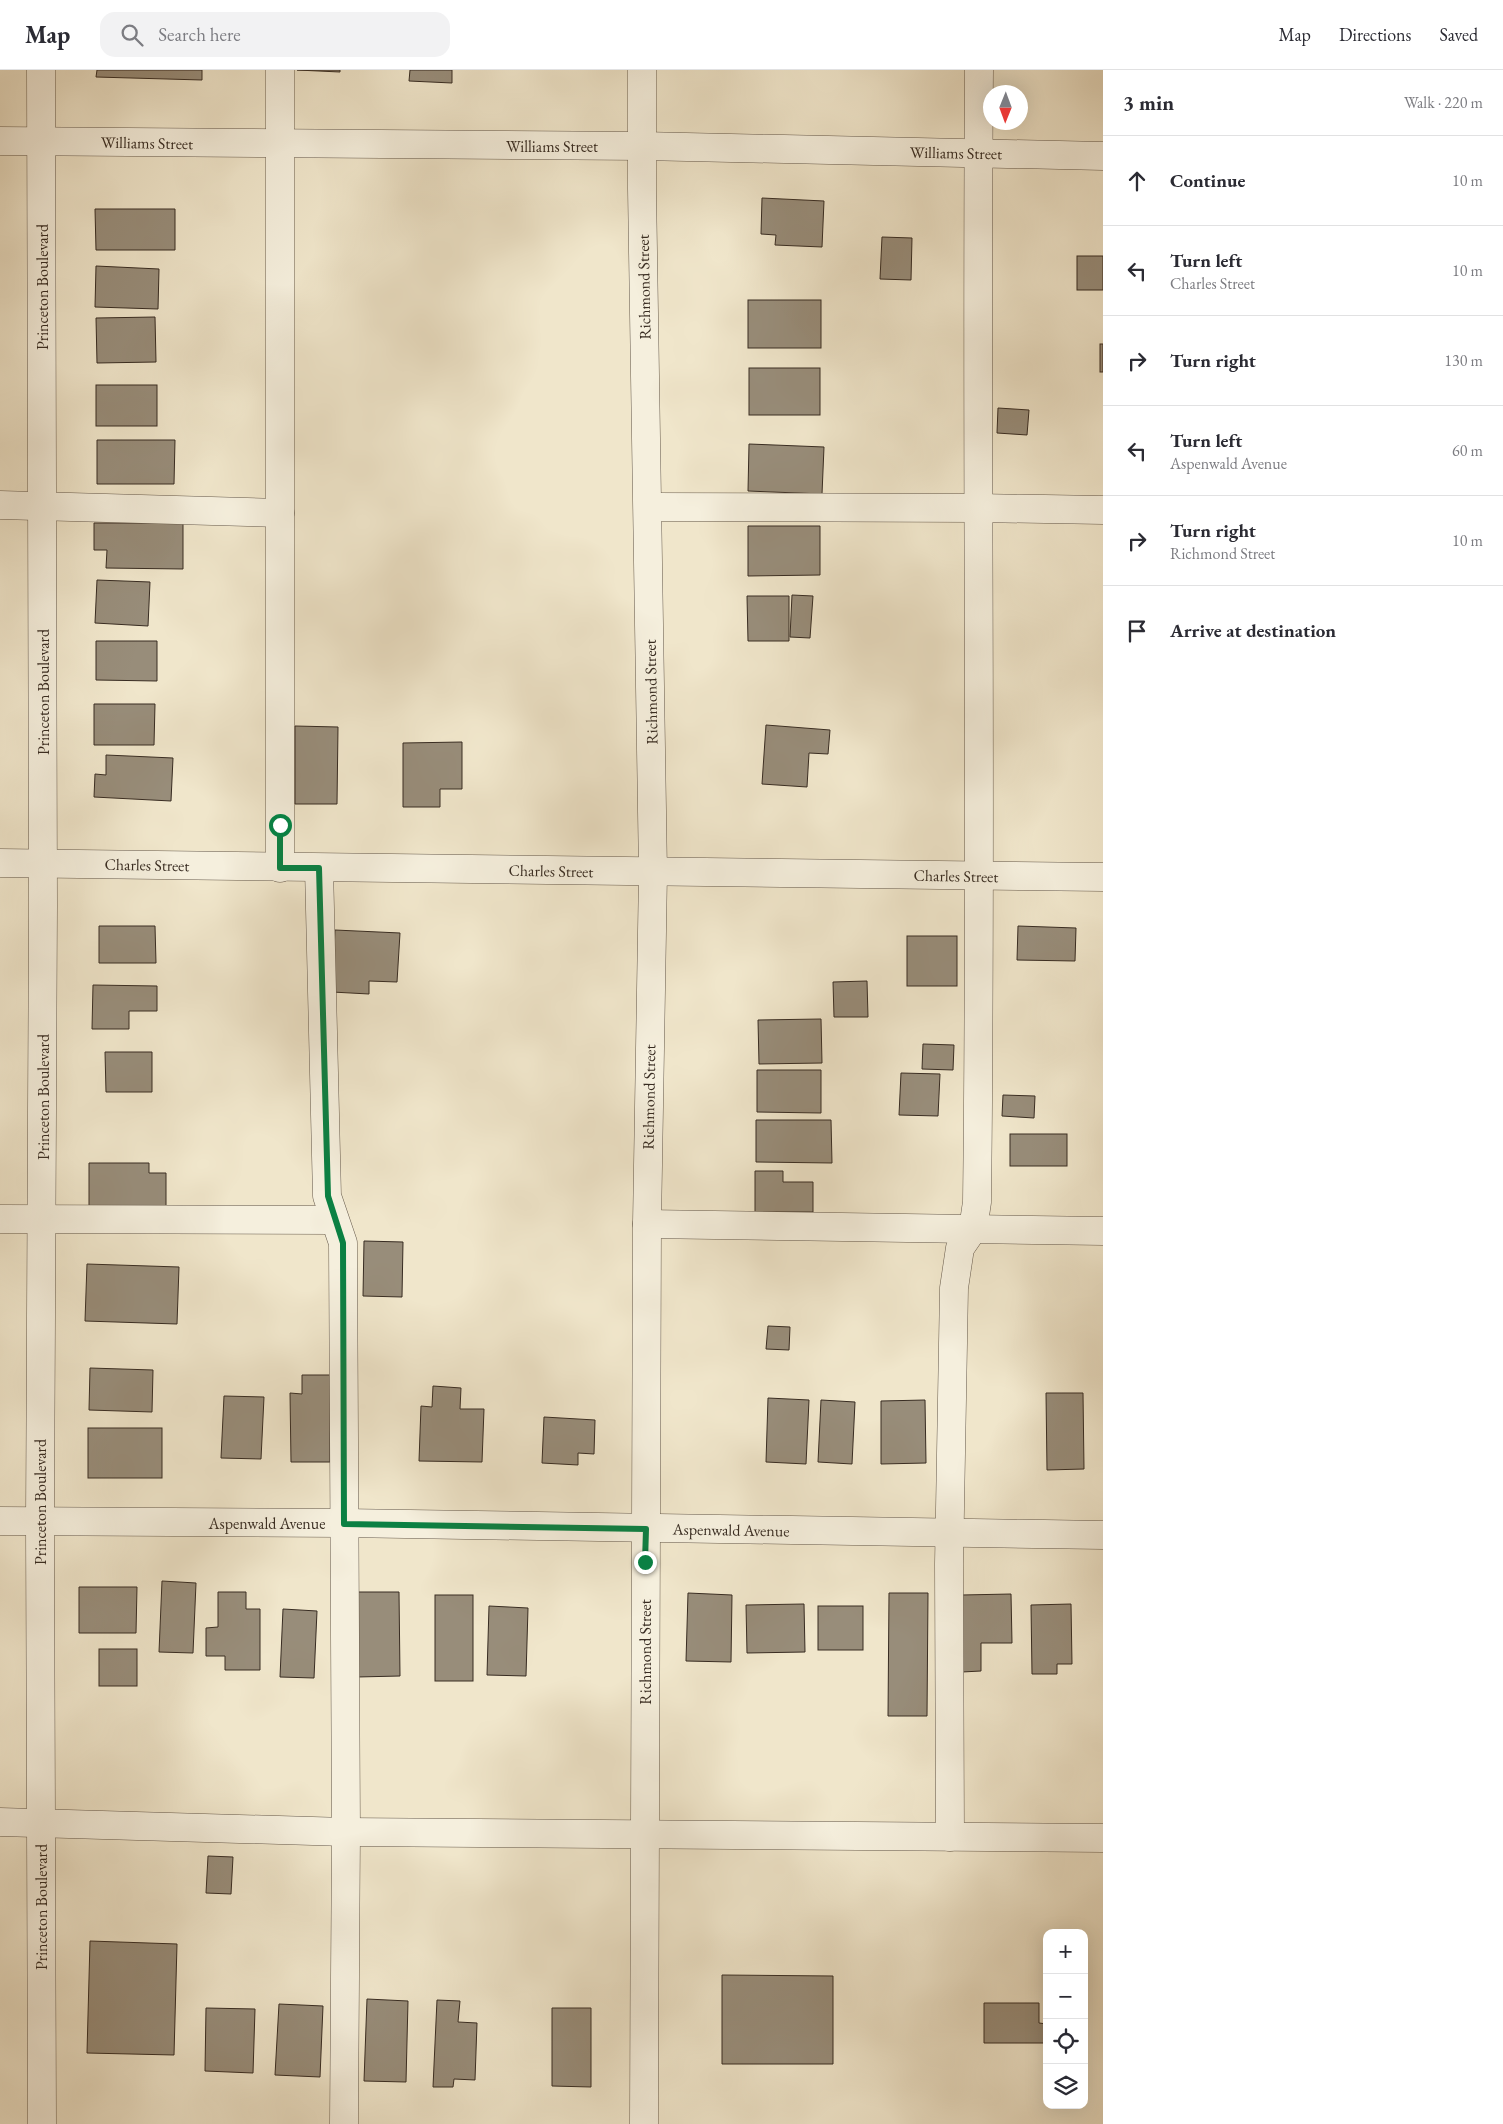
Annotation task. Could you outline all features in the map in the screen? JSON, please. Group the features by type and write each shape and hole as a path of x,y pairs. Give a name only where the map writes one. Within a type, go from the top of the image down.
{"street":[{"name":"Princeton Boulevard","path":"41,70 43,1219 40,1522 42,2124"},
{"path":"280,70 280,868"},
{"name":"Richmond Street","path":"642,70 653,873 647,1224 644,2124"},
{"path":"950,1837 950,1534 954,1288 960,1248 973,1229 977,1202 981,913 979,876 977,508 979,70"},
{"name":"Williams Street","path":"0,141 642,146 1103,156"},
{"path":"0,505 280,513"},
{"path":"649,507 1103,510"},
{"name":"Charles Street","path":"0,863 653,873 1103,877"},
{"path":"319,868 328,1196 334,1220 343,1243 346,1832 344,2124"},
{"path":"0,1219 334,1220"},
{"path":"647,1224 1103,1231"},
{"name":"Aspenwald Avenue","path":"0,1521 1103,1535"},
{"path":"0,1822 346,1832 1103,1838"}],"building":[{"path":"97,70 202,70 202,80 96,77"},
{"path":"297,70 340,70 340,72"},
{"path":"410,70 452,70 452,83 409,81"},
{"path":"762,198 824,201 822,247 775,245 776,235 761,234"},
{"path":"95,209 175,209 175,250 96,250"},
{"path":"882,237 912,238 911,280 880,279"},
{"path":"1077,256 1103,256 1103,290 1077,290"},
{"path":"96,266 159,269 158,309 95,307"},
{"path":"748,300 821,300 821,348 748,348"},
{"path":"155,317 156,362 97,363 96,318"},
{"path":"1100,344 1103,344 1103,372 1100,372"},
{"path":"749,368 820,368 820,415 749,415"},
{"path":"96,385 157,385 157,426 96,426"},
{"path":"998,408 1029,410 1027,435 997,433"},
{"path":"97,440 175,440 174,484 97,484"},
{"path":"749,444 824,447 822,494 748,491"},
{"path":"94,523 183,523 183,569 106,568 107,550 94,550"},
{"path":"748,526 820,526 820,575 748,576"},
{"path":"97,580 150,582 148,626 95,623"},
{"path":"792,595 813,596 810,638 790,637"},
{"path":"747,596 789,596 789,641 748,641"},
{"path":"96,641 157,641 157,681 96,680"},
{"path":"94,704 155,704 154,745 94,745"},
{"path":"766,725 830,730 828,754 809,753 807,787 762,784"},
{"path":"295,726 338,727 337,804 295,804"},
{"path":"462,742 462,789 440,789 440,807 403,807 403,743"},
{"path":"106,755 173,758 171,801 94,797 95,774 106,775"},
{"path":"99,926 155,926 156,963 99,963"},
{"path":"1018,926 1076,928 1075,961 1017,960"},
{"path":"335,930 400,933 397,982 369,981 369,994 332,992"},
{"path":"907,936 957,936 957,986 907,986"},
{"path":"867,981 868,1017 834,1017 833,982"},
{"path":"93,985 157,986 157,1011 129,1011 129,1029 92,1029"},
{"path":"821,1019 822,1063 759,1064 758,1020"},
{"path":"923,1044 954,1045 953,1070 922,1069"},
{"path":"105,1052 152,1052 152,1092 106,1092"},
{"path":"757,1070 821,1070 821,1113 757,1112"},
{"path":"901,1073 940,1074 938,1116 899,1115"},
{"path":"1003,1095 1035,1096 1034,1118 1002,1116"},
{"path":"756,1120 831,1120 832,1163 756,1162"},
{"path":"1010,1134 1067,1134 1067,1166 1010,1166"},
{"path":"89,1163 149,1163 149,1173 166,1173 166,1209 89,1208"},
{"path":"755,1171 783,1171 783,1182 813,1182 813,1212 755,1212"},
{"path":"364,1241 403,1242 402,1297 363,1296"},
{"path":"87,1264 179,1267 177,1324 85,1321"},
{"path":"768,1326 790,1327 789,1350 766,1349"},
{"path":"90,1368 153,1370 152,1412 89,1410"},
{"path":"302,1375 330,1375 330,1462 291,1462 290,1393 302,1394"},
{"path":"433,1386 461,1388 460,1409 484,1409 482,1462 419,1461 421,1406 432,1407"},
{"path":"1046,1393 1083,1393 1084,1469 1047,1470"},
{"path":"224,1396 264,1397 261,1459 221,1458"},
{"path":"768,1398 809,1400 806,1464 766,1462"},
{"path":"821,1400 855,1402 852,1464 818,1462"},
{"path":"925,1400 926,1463 881,1464 881,1401"},
{"path":"544,1417 595,1420 594,1454 578,1453 578,1465 542,1463"},
{"path":"88,1428 162,1428 162,1478 88,1478"},
{"path":"162,1581 196,1583 193,1653 159,1652"},
{"path":"79,1587 137,1587 136,1633 79,1633"},
{"path":"218,1592 246,1592 246,1609 260,1609 260,1670 225,1670 225,1656 206,1656 206,1628 218,1627"},
{"path":"356,1592 399,1592 400,1676 357,1677"},
{"path":"688,1593 732,1595 731,1662 686,1661"},
{"path":"889,1593 928,1593 927,1716 888,1716"},
{"path":"1011,1594 1012,1643 981,1643 981,1671 962,1672 962,1595"},
{"path":"435,1595 473,1595 473,1681 435,1681"},
{"path":"804,1604 805,1652 747,1653 746,1605"},
{"path":"1071,1604 1072,1664 1057,1664 1057,1674 1032,1674 1031,1605"},
{"path":"489,1606 528,1608 526,1676 487,1675"},
{"path":"818,1606 863,1606 863,1650 818,1650"},
{"path":"283,1609 317,1611 314,1678 280,1677"},
{"path":"99,1649 137,1649 137,1686 99,1686"},
{"path":"208,1856 233,1857 231,1894 206,1893"},
{"path":"90,1941 177,1944 174,2055 87,2053"},
{"path":"722,1975 833,1976 833,2064 722,2064"},
{"path":"367,1999 408,2001 406,2082 364,2081"},
{"path":"437,2000 460,2001 458,2022 477,2023 475,2080 454,2079 453,2087 433,2087"},
{"path":"984,2003 1039,2003 1039,2023 1043,2024 1043,2043 984,2043"},
{"path":"279,2004 323,2006 320,2077 275,2075"},
{"path":"206,2008 255,2009 253,2073 205,2071"},
{"path":"552,2008 591,2008 591,2087 552,2086"}],"route":[{"path":"280,825 280,868 319,868 328,1196 334,1220 343,1243 344,1524 646,1529 645,1562"}]}
